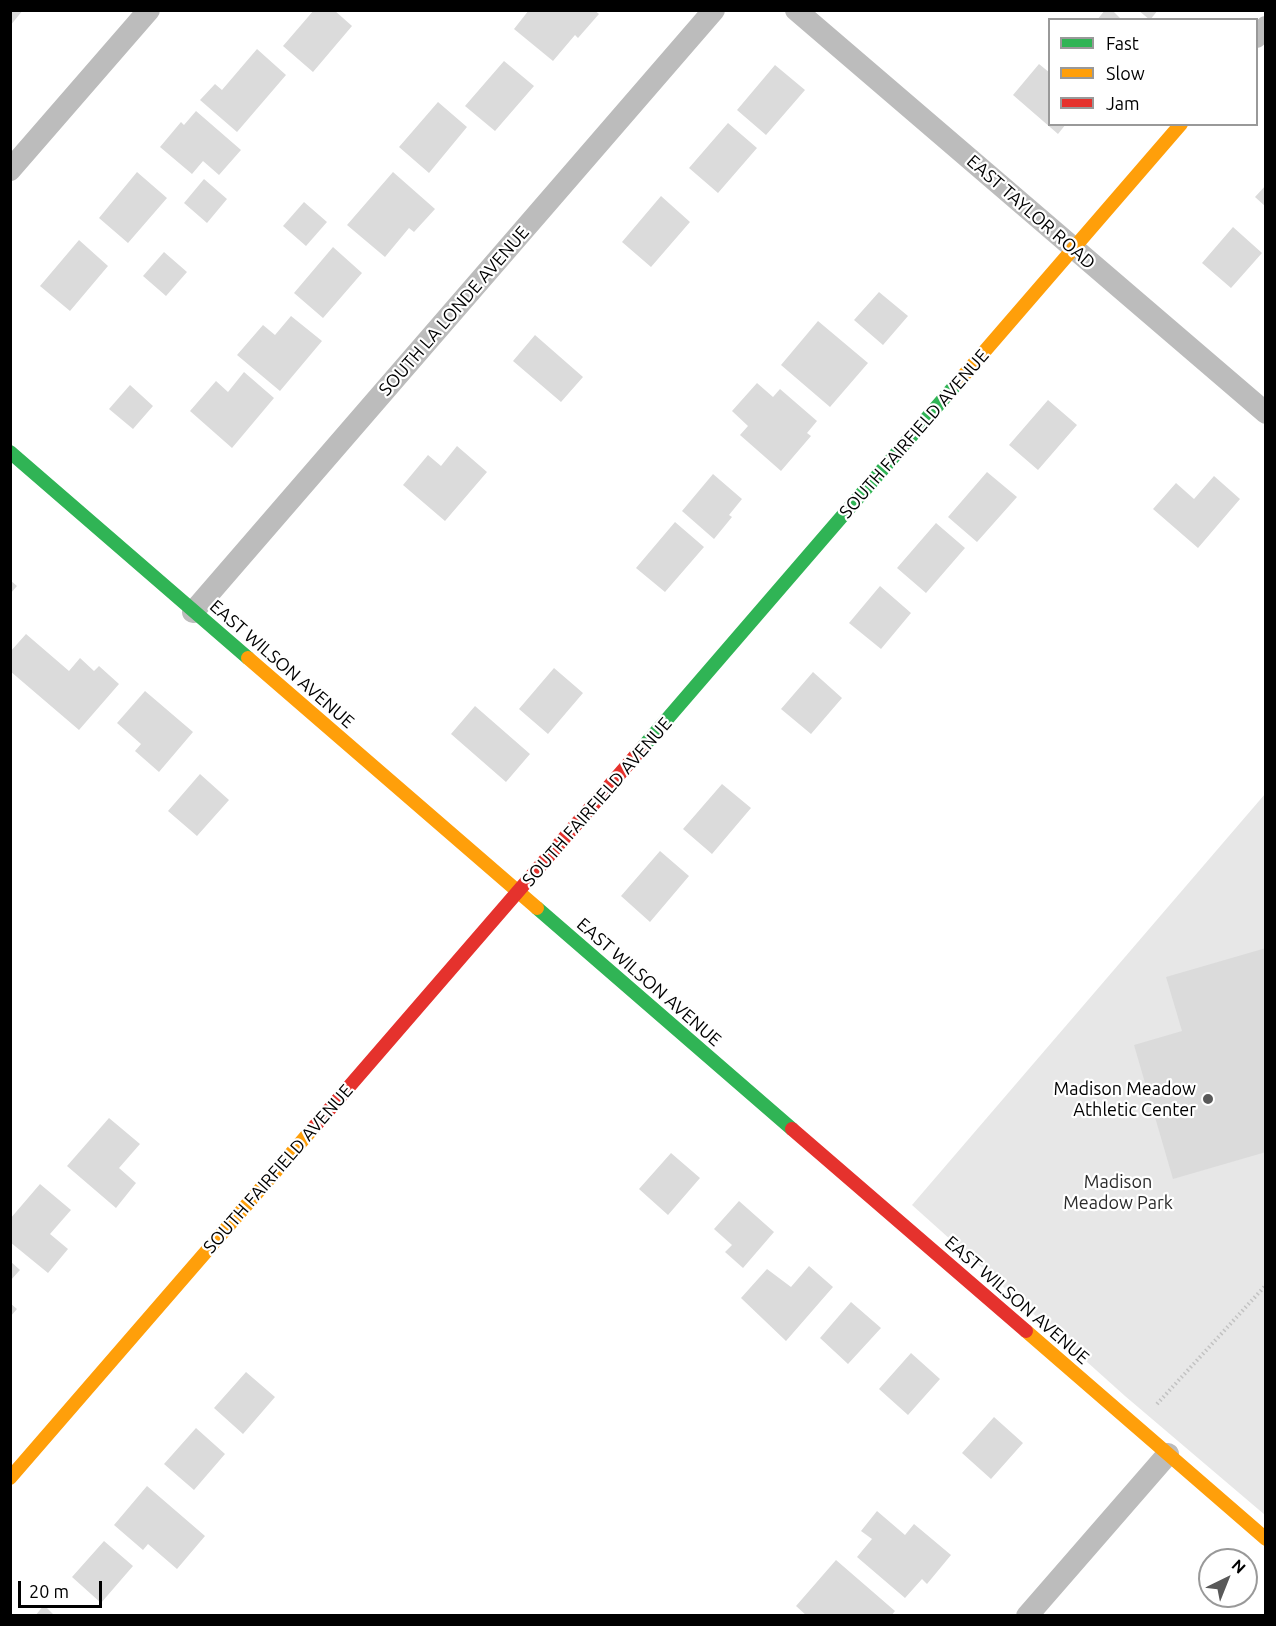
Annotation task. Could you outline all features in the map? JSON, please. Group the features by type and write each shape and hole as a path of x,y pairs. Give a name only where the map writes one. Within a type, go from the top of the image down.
{"street":[{"path":"10,170 148,10"},
{"name":"SOUTH LA LONDE AVENUE","path":"193,612 714,10"},
{"name":"EAST TAYLOR ROAD","path":"796,10 1266,413"},
{"name":"SOUTH FAIRFIELD AVENUE","path":"10,1478 1179,126"},
{"name":"EAST WILSON AVENUE","path":"10,453 1266,1539"},
{"path":"1027,1616 1168,1454"}],"path":[{"path":"1136,1426 1266,1285"}],"green space":[{"name":"Madison Meadow Park","path":"1265,794 1265,1515 1125,1396 912,1205"}],"building":[{"path":"10,10 23,10 10,26"},
{"path":"314,10 334,10 352,26 313,72 283,46"},
{"path":"529,10 594,10 599,14 578,38 575,35 553,61 514,29"},
{"path":"1105,10 1112,10 1120,18 1099,18"},
{"path":"1138,10 1158,10 1152,18 1148,18"},
{"path":"257,49 286,75 237,132 200,100 215,84 222,90"},
{"path":"504,61 534,86 495,131 465,106"},
{"path":"1039,64 1048,71 1048,125 1013,95"},
{"path":"775,65 805,90 766,135 737,110"},
{"path":"438,102 467,127 429,173 399,147"},
{"path":"196,111 241,150 219,175 203,161 192,174 160,147 181,122 184,125"},
{"path":"728,123 757,148 718,193 689,168"},
{"path":"1049,126 1064,126 1058,134"},
{"path":"137,172 167,198 128,243 99,218"},
{"path":"393,172 435,209 414,232 409,228 385,257 347,225"},
{"path":"204,179 227,199 207,223 184,203"},
{"path":"1266,185 1266,207 1255,197"},
{"path":"661,196 690,222 651,267 622,242"},
{"path":"304,202 327,222 306,246 283,226"},
{"path":"1233,227 1262,253 1231,288 1202,263"},
{"path":"79,240 108,266 70,311 40,286"},
{"path":"333,247 362,273 323,318 294,293"},
{"path":"164,252 187,272 166,296 143,276"},
{"path":"879,292 908,316 883,345 854,320"},
{"path":"291,316 322,341 280,391 237,355 263,325 275,335"},
{"path":"818,321 868,363 830,407 781,365"},
{"path":"535,335 583,377 561,402 513,361"},
{"path":"244,372 274,398 232,448 190,411 216,381 228,392"},
{"path":"757,383 773,397 780,389 817,421 807,433 811,436 781,471 740,435 748,426 732,411"},
{"path":"130,385 153,406 133,429 109,409"},
{"path":"1048,400 1077,425 1038,470 1009,445"},
{"path":"457,446 487,472 445,521 403,485 428,455 441,466"},
{"path":"987,472 1017,497 977,542 948,517"},
{"path":"713,474 742,499 729,515 732,517 714,539 682,511"},
{"path":"1214,476 1240,499 1198,548 1153,509 1176,483 1194,499"},
{"path":"675,522 704,547 665,592 636,568"},
{"path":"936,523 965,548 926,593 897,568"},
{"path":"10,580 17,586 10,594"},
{"path":"880,586 911,613 881,649 849,623"},
{"path":"26,634 69,671 80,658 94,671 99,666 119,684 79,730 10,671 10,652"},
{"path":"554,668 583,693 548,734 519,709"},
{"path":"813,672 842,698 811,734 781,709"},
{"path":"145,691 193,732 159,772 135,751 141,744 117,723"},
{"path":"475,706 530,754 506,782 451,734"},
{"path":"200,774 229,800 197,836 168,811"},
{"path":"722,784 751,808 712,854 683,829"},
{"path":"660,851 689,876 650,922 621,896"},
{"name":"Madison Meadow Athletic Center","path":"1266,948 1266,1152 1173,1179 1134,1045 1182,1031 1166,977"},
{"path":"109,1118 140,1144 119,1168 136,1183 116,1208 67,1166"},
{"path":"671,1153 700,1178 668,1215 639,1189"},
{"path":"40,1184 71,1210 50,1234 68,1249 48,1273 10,1242 10,1219"},
{"path":"739,1201 774,1232 743,1268 725,1252 732,1245 714,1229"},
{"path":"10,1261 20,1270 10,1281"},
{"path":"809,1266 833,1287 786,1341 741,1298 767,1269 791,1287"},
{"path":"851,1302 881,1328 848,1364 820,1338"},
{"path":"10,1303 17,1309 10,1317"},
{"path":"911,1353 940,1379 908,1415 879,1389"},
{"path":"246,1372 275,1397 243,1434 214,1408"},
{"path":"994,1417 1023,1443 991,1479 962,1453"},
{"path":"196,1428 225,1454 194,1490 164,1464"},
{"path":"147,1486 205,1536 177,1569 148,1544 143,1550 114,1525"},
{"path":"877,1511 905,1535 914,1524 951,1555 927,1584 922,1579 905,1598 857,1557 872,1539 861,1531"},
{"path":"104,1541 133,1566 101,1603 72,1577"},
{"path":"836,1560 895,1611 891,1616 807,1616 796,1606"},
{"path":"44,1605 55,1616 35,1616"}],"traffic: fast":[{"path":"643,747 958,382"},
{"path":"10,452 248,658"},
{"path":"537,908 792,1129"}],"traffic: slow":[{"path":"958,382 1179,126"},
{"path":"248,658 537,908"},
{"path":"10,1478 315,1126"},
{"path":"1026,1331 1266,1539"}],"traffic: jam":[{"path":"315,1126 643,747"},
{"path":"792,1129 1026,1331"}],"place":[{"name":"Madison Meadow Athletic Center","path":"1208,1099"}]}
